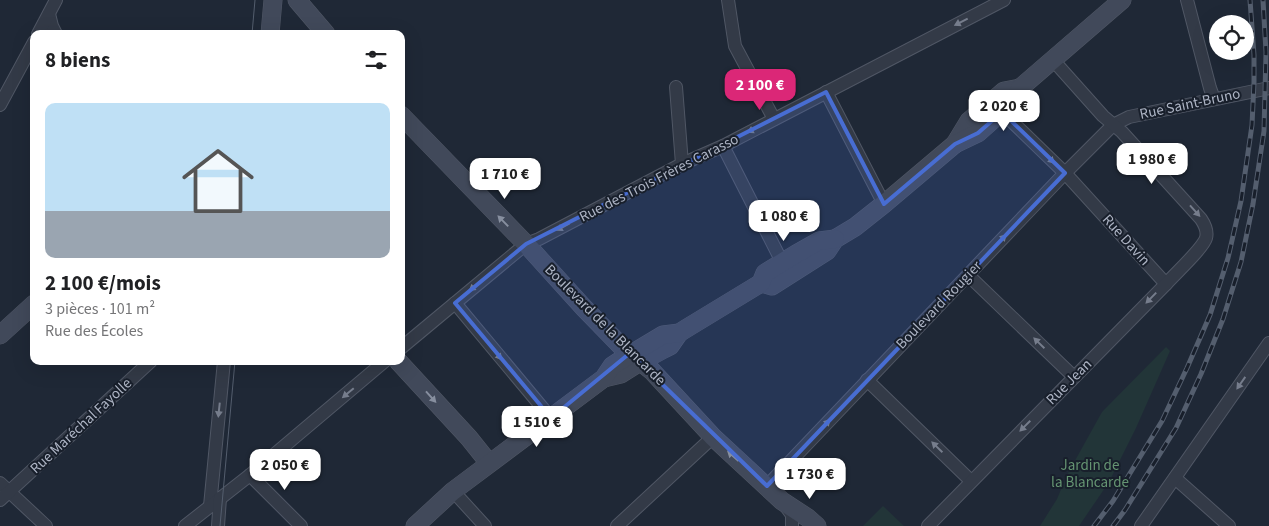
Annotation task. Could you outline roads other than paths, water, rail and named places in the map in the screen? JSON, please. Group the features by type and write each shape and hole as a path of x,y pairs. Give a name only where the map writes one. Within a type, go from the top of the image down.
{"main road":[{"path":"270,30 273,0"},
{"path":"297,0 323,30"},
{"path":"761,283 772,286 827,251 835,240 884,204 954,144 978,133 1015,100 1020,88 1122,0"},
{"path":"954,144 969,121 1004,91 1020,88"},
{"name":"Boulevard de la Blancarde","path":"405,124 526,244 584,308 652,372 713,437 782,501 817,526"},
{"path":"415,526 453,491 604,378 612,366 635,358 663,335 679,333 761,283 766,273 782,262 820,241 835,240"},
{"path":"0,335 30,308"},
{"path":"402,365 490,463"}],"street":[{"path":"40,30 56,0"},
{"path":"728,0 735,46 774,119"},
{"name":"Rue des Trois Frères Carasso","path":"405,345 526,244 682,164 723,146 1004,0"},
{"path":"1186,0 1214,99"},
{"path":"49,14 54,30"},
{"path":"0,105 30,49"},
{"path":"1053,60 1113,125"},
{"path":"676,87 682,164"},
{"name":"Rue Saint-Bruno","path":"1113,125 1129,117 1269,88"},
{"path":"826,92 884,204"},
{"name":"Rue Davin","path":"1002,112 1065,174 1166,284"},
{"name":"Boulevard Rougier","path":"767,486 1113,125"},
{"name":"Rue Jean","path":"928,526 1166,284 1203,244 1207,236 1206,227 1202,219 1122,132 1113,125"},
{"path":"723,146 782,262"},
{"path":"968,275 1074,377"},
{"path":"454,303 551,418"},
{"path":"1141,526 1269,343"},
{"name":"Rue Maréchal Fayolle","path":"0,500 147,365"},
{"path":"218,526 215,502 224,365"},
{"path":"185,526 250,475 380,365"},
{"path":"867,380 972,481"},
{"path":"617,526 713,437"},
{"path":"250,475 301,526"},
{"path":"1175,478 1229,526"},
{"path":"0,483 46,526"},
{"path":"453,491 485,526"},
{"path":"782,501 792,514 792,526"}],"tram line":[{"path":"252,30 255,0"},
{"path":"220,526 235,365"}],"railway":[{"path":"1094,526 1113,501 1162,421 1210,315 1228,258 1241,201 1252,125 1254,55 1250,0"},
{"path":"1113,526 1176,428 1201,374 1223,319 1241,262 1253,204 1264,131 1266,52 1263,0"}],"park label":[{"name":"Jardin de la Blancarde","path":"1090,474"}]}
